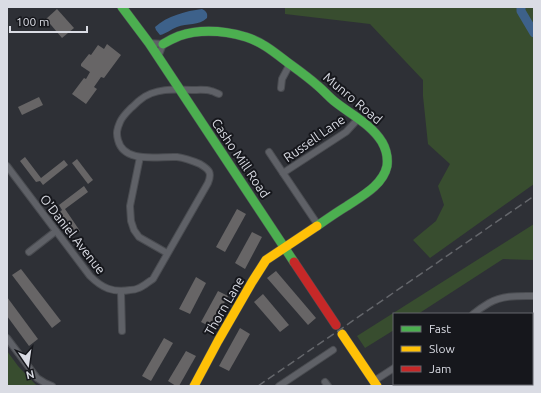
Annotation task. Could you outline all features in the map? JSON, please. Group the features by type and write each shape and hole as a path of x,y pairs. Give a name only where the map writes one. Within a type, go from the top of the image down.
{"street":[{"name":"Casho Mill Road","path":"122,7 149,43 336,325"},
{"name":"Munro Road","path":"149,43 164,44 179,36 195,33 232,34 260,42 374,131 383,144 387,155 387,162 384,174 377,184 372,189 285,247"},
{"path":"158,57 164,44"},
{"path":"281,88 282,79 290,64"},
{"path":"122,331 122,292 138,289 152,279 208,183 210,176 209,171 206,168 193,161 178,157 140,157 124,152 119,144 117,129 122,118 140,99 145,96 170,89 211,91 219,94"},
{"name":"Russell Lane","path":"283,173 342,135 358,119"},
{"name":"Russell Lane","path":"269,152 318,225"},
{"path":"140,157 130,206 131,221 134,230 139,237 167,253"},
{"name":"O'Daniel Avenue","path":"7,166 95,282 109,289 122,292"},
{"path":"29,252 56,231"},
{"name":"Thorn Lane","path":"194,386 261,267 266,260 285,247"},
{"path":"474,313 489,303 501,298 514,296 534,296"},
{"path":"342,334 375,384 393,369"},
{"path":"7,338 38,378 52,386"},
{"path":"283,385 333,350"}],"green space":[{"path":"285,7 534,7 534,184 430,258 413,240 436,221 444,205 438,186 450,164 428,144 423,96 423,80 370,24 285,14"},
{"path":"534,224 534,260 503,259 420,313 393,313"},
{"path":"393,313 393,331 365,348 357,336"},
{"path":"7,351 18,366 37,386 7,386"}],"water":[{"path":"202,9 206,12 207,16 204,21 177,27 160,35 156,30 155,27 171,17"}],"building":[{"path":"57,9 74,28 62,38 46,19"},
{"path":"107,44 121,55 104,78 101,77 94,87 97,89 86,104 72,94 84,78 86,79 90,72 81,66 81,64 89,54 91,55 98,45 104,49"},
{"path":"39,97 43,105 22,115 18,107"},
{"path":"25,157 41,178 64,160 68,165 43,185 40,181 36,182 20,161"},
{"path":"77,159 93,180 88,184 72,163"},
{"path":"84,186 88,192 65,209 80,231 75,234 59,213 62,210 59,205"},
{"path":"237,209 246,214 225,252 216,247"},
{"path":"252,232 262,237 245,269 235,263"},
{"path":"21,269 61,321 52,328 12,275"},
{"path":"276,271 316,318 308,325 267,278"},
{"path":"196,277 206,283 190,314 179,309"},
{"path":"218,291 228,296 211,327 201,322"},
{"path":"263,294 289,325 280,332 254,302"},
{"path":"7,297 38,339 29,346 7,316"},
{"path":"240,328 250,334 229,371 219,366"},
{"path":"164,338 173,343 151,381 142,376"},
{"path":"186,351 196,356 179,386 176,386 168,381"}],"waterway":[{"path":"521,7 521,11 534,33"}],"railway":[{"path":"258,386 534,196"}],"traffic: fast":[{"path":"122,7 149,43 294,262"},
{"path":"163,44 179,36 195,32 230,33 252,39 268,48 307,77 334,101 372,130 385,148 387,160 385,173 377,184 365,194 317,226"}],"traffic: slow":[{"path":"194,386 218,341 266,260 317,226"},
{"path":"342,334 377,386"}],"traffic: jam":[{"path":"294,262 336,325"}]}
